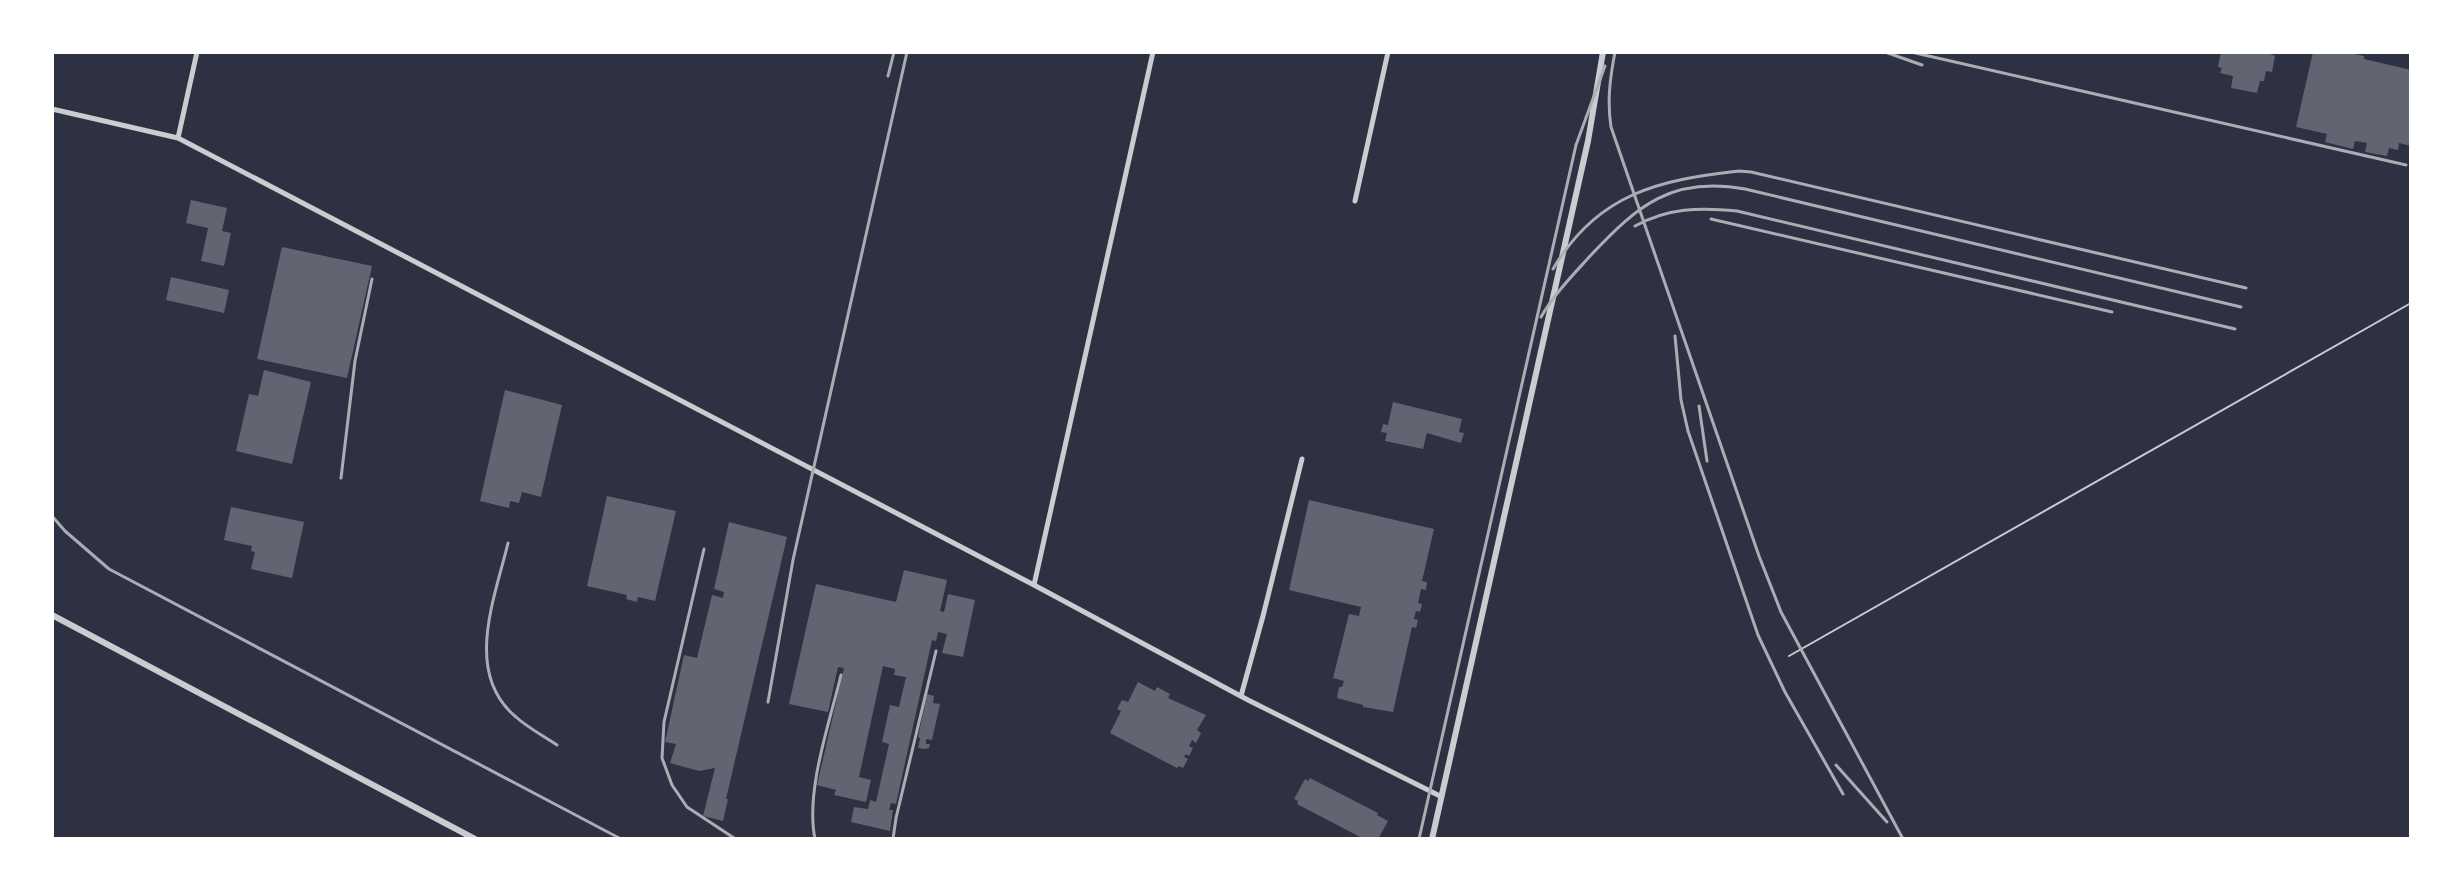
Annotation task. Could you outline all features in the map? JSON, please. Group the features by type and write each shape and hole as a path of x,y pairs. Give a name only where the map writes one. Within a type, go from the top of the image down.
{"street":[{"path":"178,138 197,52"},
{"path":"1034,585 1153,52"},
{"path":"1355,201 1388,52"},
{"path":"1432,839 1588,141 1603,52"},
{"path":"52,109 178,138 1241,696 1440,796"},
{"path":"1241,696 1302,459"},
{"path":"52,615 475,839"}],"lane":[{"path":"1789,656 2411,303"}],"building":[{"path":"2221,52 2270,52 2275,56 2272,72 2266,71 2257,93 2231,88 2233,76 2220,73 2222,68 2218,67"},
{"path":"2313,52 2345,52 2411,70 2411,146 2399,143 2398,150 2389,148 2387,156 2365,152 2367,143 2355,141 2353,149 2325,142 2327,134 2296,127"},
{"path":"191,200 227,208 222,231 231,233 224,266 201,261 208,228 186,223"},
{"path":"282,247 372,266 347,378 257,359"},
{"path":"171,277 229,290 224,313 166,300"},
{"path":"264,370 311,382 292,464 236,451 249,394 258,396"},
{"path":"505,390 562,405 541,497 522,492 519,503 510,501 509,508 480,501"},
{"path":"1393,402 1462,419 1459,432 1464,433 1461,443 1427,433 1423,449 1385,441 1387,433 1381,432 1383,424 1388,425"},
{"path":"607,496 676,511 655,601 638,597 637,602 626,599 627,595 587,586"},
{"path":"1309,500 1434,529 1422,581 1427,582 1426,590 1421,589 1418,603 1422,604 1420,612 1416,611 1414,619 1418,620 1416,628 1412,627 1393,712 1363,707 1337,698 1344,681 1333,678 1349,614 1359,616 1361,607 1289,590"},
{"path":"231,507 304,522 292,578 251,569 255,552 251,551 252,546 224,540"},
{"path":"729,522 787,537 723,821 703,816 715,768 699,771 670,763 676,744 665,742 684,655 697,658 712,595 723,598 724,592 714,589"},
{"path":"904,570 947,580 940,611 944,612 948,594 975,600 963,657 942,653 947,634 938,632 936,641 932,640 896,804 891,803 889,810 893,810 890,831 851,822 854,807 868,809 870,800 876,802 889,744 882,742 890,705 899,707 906,677 894,675 895,669 883,666 859,777 871,780 866,802 834,795 836,790 817,785 844,668 838,667 828,712 789,704 816,584 896,602"},
{"path":"1138,682 1155,691 1157,687 1170,694 1168,698 1206,715 1197,730 1201,733 1196,743 1192,740 1189,746 1193,748 1189,756 1186,754 1184,757 1188,759 1183,768 1177,768 1110,733 1121,711 1117,709 1122,700 1128,702"},
{"path":"927,694 934,696 933,703 940,704 932,740 926,739 926,744 930,744 929,748 924,749 918,748 918,737"},
{"path":"1310,778 1388,821 1378,839 1364,839 1297,804 1298,801 1294,799 1305,779 1308,781"}],"railway":[{"path":"888,76 894,52"},
{"path":"768,702 793,560 907,52"},
{"path":"1615,52 1609,108 1611,127 1759,556 1781,612 1903,839"},
{"path":"1885,52 1922,65"},
{"path":"1911,52 2406,165"},
{"path":"1419,839 1576,145 1605,66"},
{"path":"1553,269 1589,223 1632,195 1682,180 1739,171 2246,288"},
{"path":"1541,317 1591,255 1641,209 1677,191 1719,186 1745,189 2241,307"},
{"path":"1635,226 1684,210 1737,211 2235,329"},
{"path":"1711,219 2112,312"},
{"path":"341,478 355,361 372,279"},
{"path":"1675,336 1681,400 1688,431 1758,635 1785,692 1843,794"},
{"path":"1699,406 1707,461"},
{"path":"52,516 109,569 621,839"},
{"path":"508,543 487,634 491,679 500,699 516,717 557,745"},
{"path":"704,549 664,722 662,758 672,785 687,807 734,838"},
{"path":"893,839 936,651"},
{"path":"815,839 813,800 816,778 841,675"},
{"path":"1836,765 1887,822"}]}
